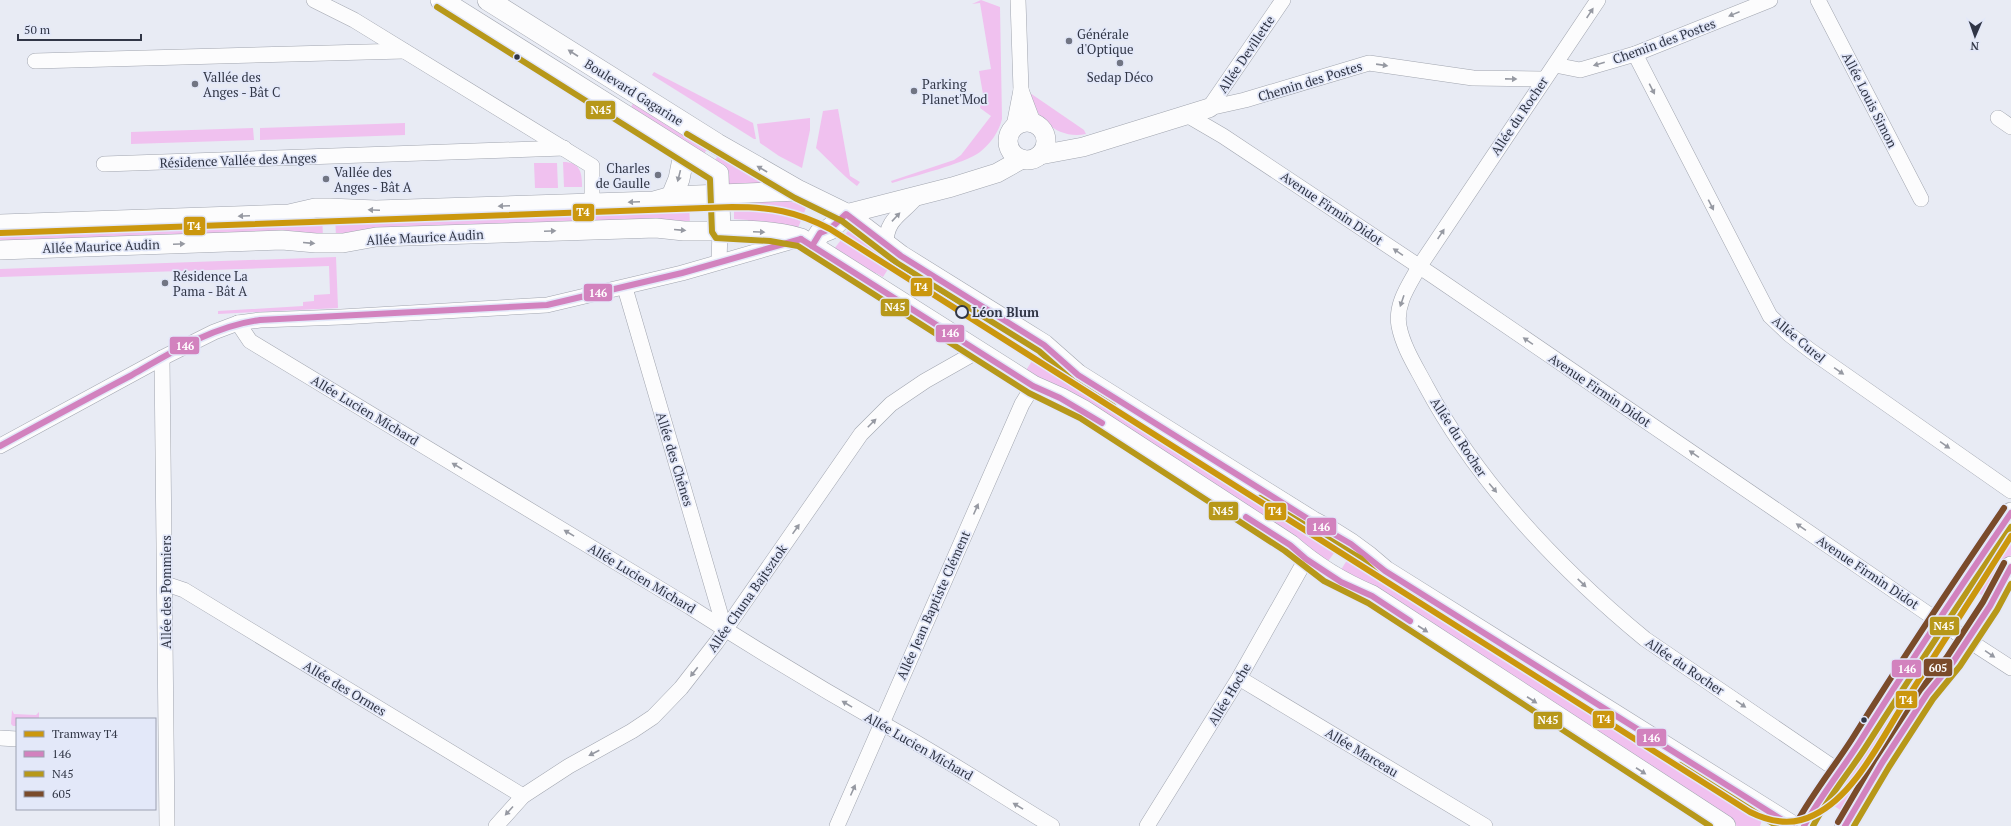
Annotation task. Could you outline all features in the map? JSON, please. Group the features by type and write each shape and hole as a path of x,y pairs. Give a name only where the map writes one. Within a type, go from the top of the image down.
{"main road":[{"name":"Boulevard Gagarine","path":"441,0 718,174 720,231"},
{"name":"Boulevard Gagarine","path":"488,0 626,88 718,144 799,191 846,214 886,244 1044,345 1078,375 1313,522 1365,552 1385,571 1792,826"},
{"path":"672,196 679,179 684,154"},
{"path":"807,242 820,233 830,229 846,214"},
{"name":"Allée Maurice Audin","path":"720,231 769,232 784,234 807,242 1033,386 1084,411 1290,545 1306,559 1341,582 1372,596 1725,826"},
{"path":"1804,826 1816,804 1840,772 1937,620 2011,513"},
{"path":"1845,826 1882,763 1928,694 1953,662 1990,606 2011,567"}],"street":[{"path":"314,0 354,20 592,166 592,204"},
{"path":"1014,126 1023,121 1033,122 1044,130 1046,136 1046,146 1040,155 1028,160 1022,159 1013,154 1008,146 1008,135 1014,126 1021,90 1018,0"},
{"name":"Allée Devillette","path":"1209,108 1283,0"},
{"name":"Allée du Rocher","path":"1598,0 1555,65 1543,79 1419,267 1405,290 1399,309 1399,325 1407,350 1446,423 1480,473 1510,509 1562,564 1639,635 1840,772"},
{"name":"Chemin des Postes","path":"1555,65 1580,70 1635,54 1770,0"},
{"name":"Allée Louis Simon","path":"1818,0 1921,199"},
{"path":"35,61 404,51"},
{"name":"Allée Curel","path":"1635,54 1770,316 1811,352 2011,491"},
{"name":"Chemin des Postes","path":"1040,155 1083,146 1187,114 1245,100 1368,63 1473,78 1543,79"},
{"path":"1021,90 1033,122"},
{"name":"Avenue Firmin Didot","path":"1187,114 1223,136 1419,267 1937,620 2011,668"},
{"path":"1998,118 2011,127"},
{"path":"1046,136 1083,146"},
{"path":"982,177 989,164 1008,146"},
{"name":"Résidence Vallée des Anges","path":"104,164 564,148"},
{"path":"846,214 997,173 1022,159"},
{"name":"Allée Maurice Audin","path":"0,224 289,214 314,208 376,210 592,204 654,201 672,196 799,191"},
{"path":"886,244 886,234 889,225 918,195"},
{"name":"Allée Maurice Audin","path":"0,250 282,240 316,243 344,243 376,237 656,228 684,231 720,231"},
{"path":"719,262 720,231"},
{"path":"0,446 162,358 222,328 238,323 260,320 341,317 547,305 625,288 719,262 807,242"},
{"name":"Allée des Chênes","path":"625,288 726,630"},
{"name":"Allée Lucien Michard","path":"238,323 250,341 881,724 1052,826"},
{"name":"Allée Chuna Bajtsztok","path":"496,826 522,796 653,717 681,688 726,630 861,434 891,404 924,381 978,351"},
{"name":"Allée des Pommiers","path":"162,358 166,584 161,744 167,826"},
{"name":"Allée Jean Baptiste Clément","path":"838,826 881,724 1022,404 1033,386"},
{"name":"Allée Hoche","path":"1147,826 1239,678 1306,559"},
{"name":"Allée des Ormes","path":"166,584 184,590 522,796"},
{"name":"Allée Marceau","path":"1239,678 1485,826"},
{"path":"0,738 16,739"}],"shaded area":[{"path":"981,0 1000,7 1002,119 999,129 994,137 980,152 951,165 892,183 891,181 954,160 961,155 991,116 980,108 983,94 979,71 991,69 980,3 972,4"},
{"path":"654,72 753,123 756,139 652,75"},
{"path":"1030,93 1084,130 1086,134 1067,134 1050,126 1037,111"},
{"path":"633,103 708,147 703,156 630,110"},
{"path":"838,109 850,176 860,182 857,186 841,173 816,148 823,111"},
{"path":"810,118 810,130 802,168 779,156 760,143 757,124"},
{"path":"405,123 405,135 260,140 260,128"},
{"path":"253,128 254,140 131,144 131,132"},
{"path":"719,154 774,184 731,189 714,162"},
{"path":"563,162 569,162 579,169 582,187 564,187"},
{"path":"534,163 557,163 558,188 535,188"},
{"path":"748,199 784,200 804,205 806,208 798,228 748,223 748,220 734,219 734,203 747,203"},
{"path":"689,201 690,226 336,238 335,213"},
{"path":"322,213 323,238 0,245 0,229"},
{"path":"848,231 865,238 895,258 883,277 876,273 872,279 834,249"},
{"path":"336,257 338,308 218,314 218,311 303,306 303,302 314,301 314,295 330,294 329,266 0,277 0,269"},
{"path":"1039,350 1340,545 1326,564 1023,375"},
{"path":"2011,526 2011,555 2001,571 1988,599 1967,586"},
{"path":"1352,552 1764,815 1760,826 1737,826 1726,820 1339,573"},
{"path":"1921,655 1943,667 1847,814 1826,801 1859,761 1910,682"},
{"path":"12,710 14,714 36,715 39,712 39,718 16,718 16,726 11,724"}],"tram line":[{"name":"T4","path":"0,233 732,207 771,209 794,214 830,229 1750,812 1774,820 1790,822 1798,821 1814,815 1829,806 1856,779 2011,536"}],"transit line":[{"name":"N45","path":"437,7 710,179 712,232 716,238 770,241 798,246 1029,393 1080,418 1285,551 1324,581 1368,603 1710,826"},
{"name":"N45","path":"687,134 795,198 842,221 897,263 1039,351 1073,381 1113,406"},
{"name":"146","path":"812,246 820,233 830,229 846,214 901,256 1044,345 1078,375 1313,522 1351,544 1385,571 1792,826"},
{"name":"146","path":"801,239 1033,386 1060,398 1102,423"},
{"name":"146","path":"0,446 178,349 210,334 243,323 260,320 547,305 682,273 801,239"},
{"name":"N45","path":"1260,498 1360,558 1380,577 1421,602"},
{"name":"605","path":"1797,822 2004,508"},
{"name":"146","path":"1804,826 1934,627 2011,513"},
{"name":"146","path":"1246,517 1290,545 1306,559 1341,582 1372,596 1410,621"},
{"name":"N45","path":"1813,826 2011,527"},
{"name":"605","path":"1838,822 1875,759 1920,690 1947,657 1983,602 2004,563"},
{"name":"146","path":"1845,826 1882,763 1927,694 1953,662 1990,606 2011,567"},
{"name":"N45","path":"1854,826 1889,767 1933,699 1960,666 1997,610 2011,584"},
{"name":"N45","path":"1680,765 1777,826"}],"place":[{"name":"Générale d'Optique","path":"1069,41"},
{"name":"Sedap Déco","path":"1120,63"},
{"name":"Vallée des Anges - Bât C","path":"195,84"},
{"name":"Parking Planet'Mod","path":"914,91"},
{"name":"Charles de Gaulle","path":"658,175"},
{"name":"Vallée des Anges - Bât A","path":"326,179"},
{"name":"Résidence La Pama - Bât A","path":"165,283"},
{"name":"Léon Blum","path":"962,312"}]}
